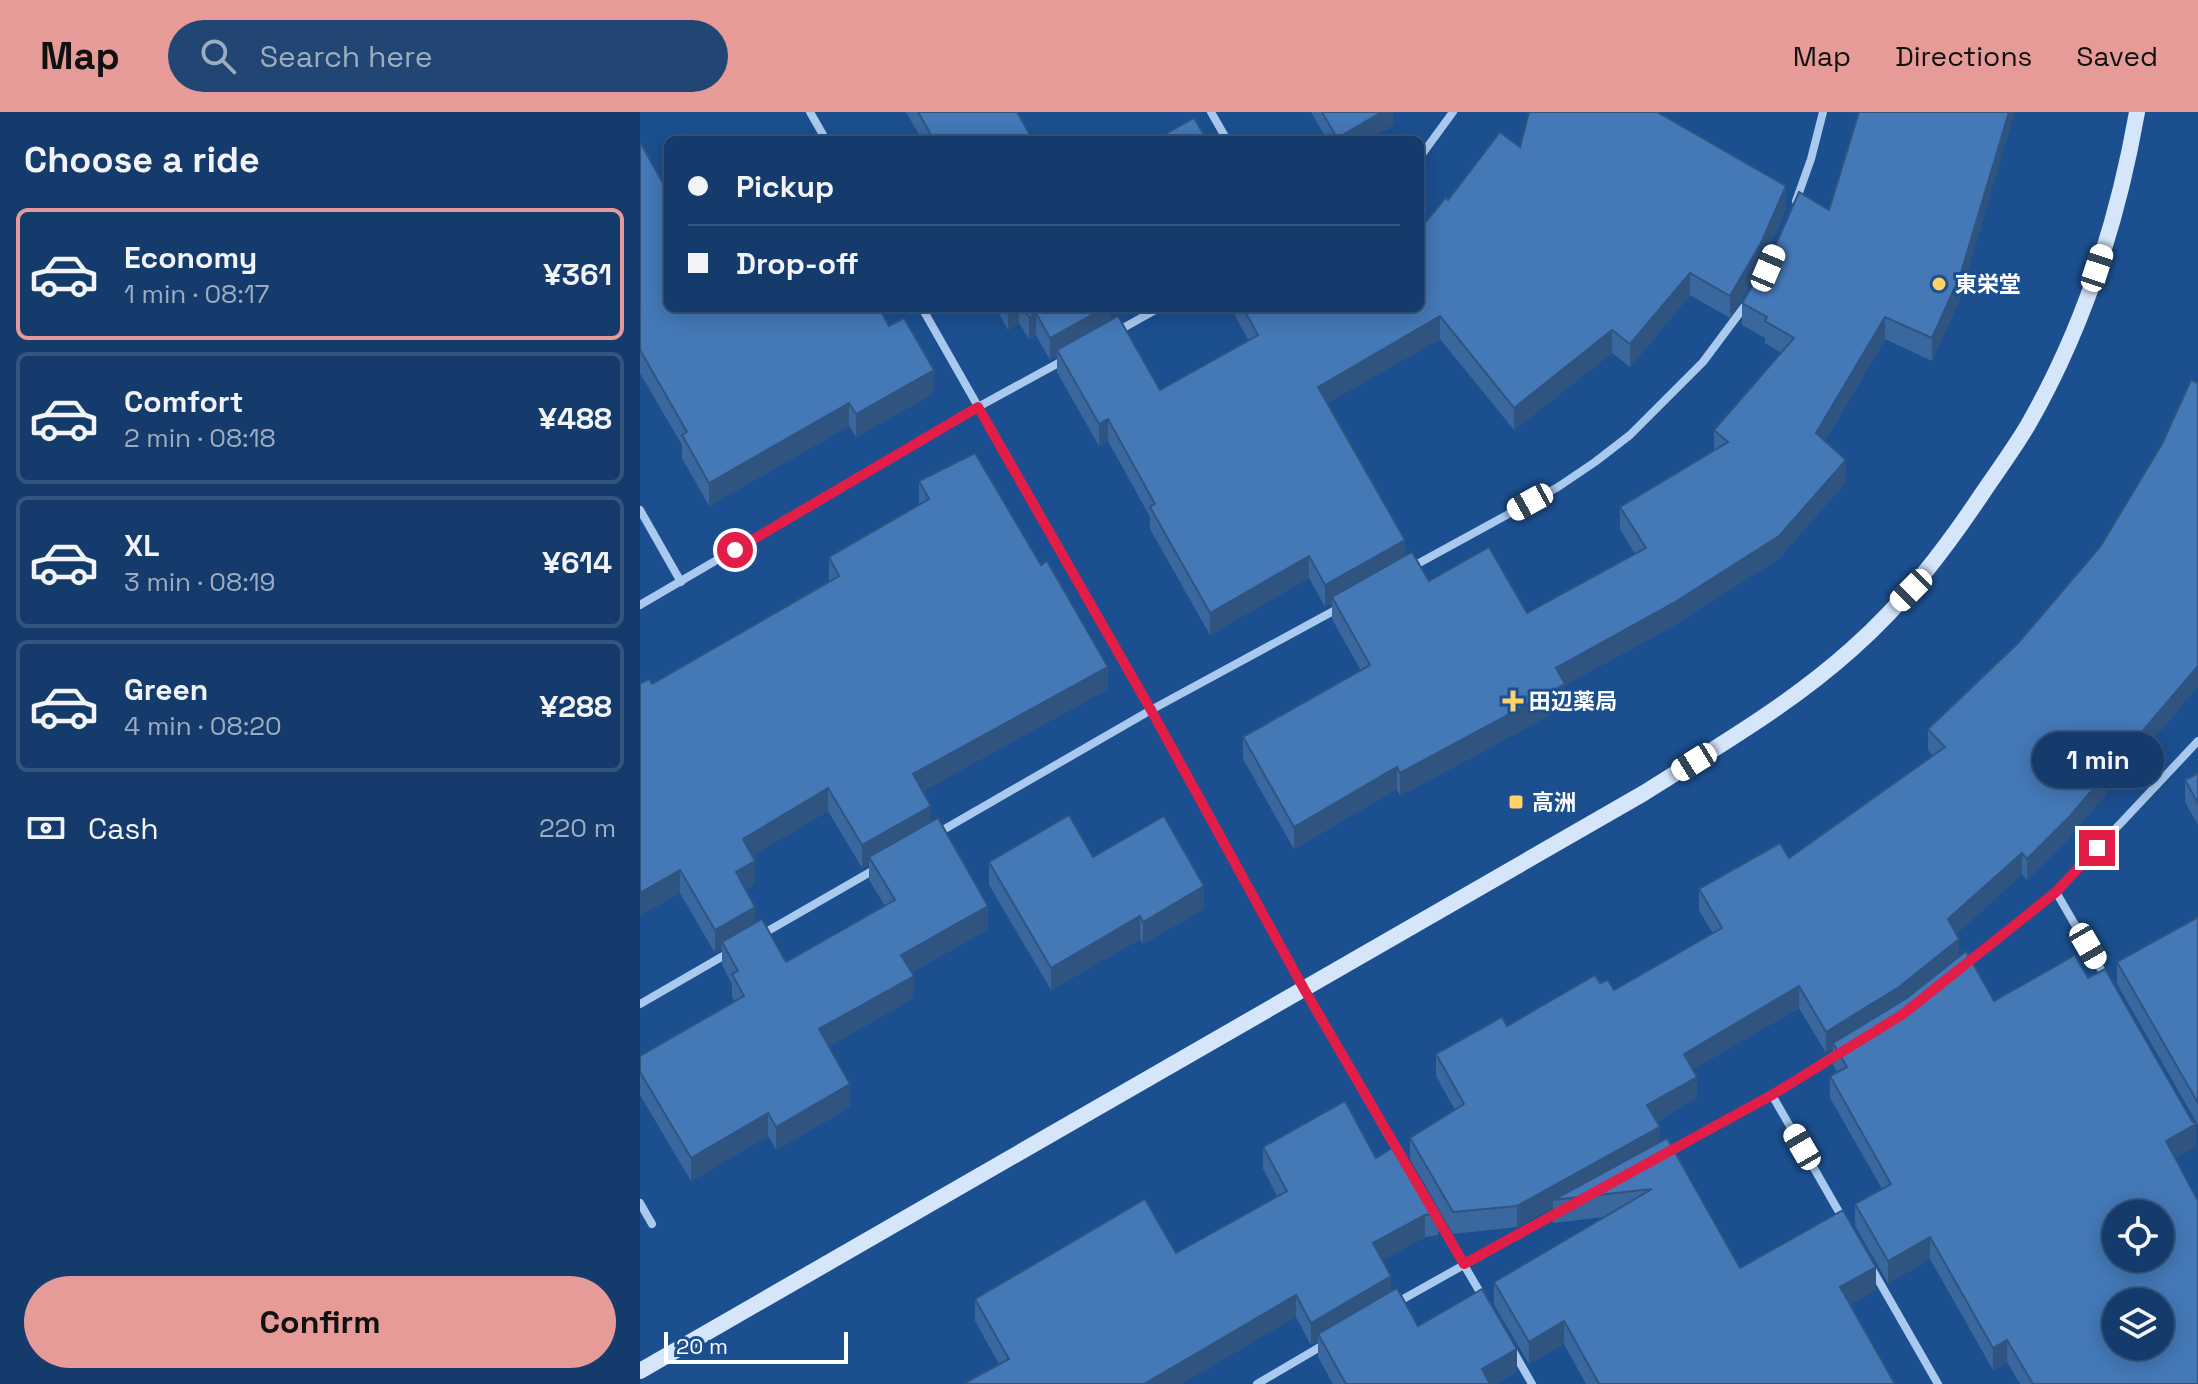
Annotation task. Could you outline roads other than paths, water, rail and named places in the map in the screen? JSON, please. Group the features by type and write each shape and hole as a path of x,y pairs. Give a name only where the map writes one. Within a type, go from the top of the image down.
{"street":[{"path":"810,112 824,136"},
{"path":"1211,112 1225,136"},
{"path":"1424,152 1453,112"},
{"path":"1791,215 1811,159 1823,112"},
{"path":"640,1371 1644,793 1800,691 1854,648 1911,590 1949,544 2027,425 2068,346 2125,180 2137,112"},
{"path":"1403,572 1558,487 1630,435 1703,362 1739,317 1754,292"},
{"path":"924,312 1401,1157"},
{"path":"1104,339 1152,312"},
{"path":"640,605 978,407 1076,354"},
{"path":"640,510 681,582"},
{"path":"930,837 1151,710 1347,603"},
{"path":"1950,977 2056,892 2198,741"},
{"path":"751,940 889,861"},
{"path":"2056,892 2111,988"},
{"path":"640,1004 737,948"},
{"path":"1660,1156 1772,1095 1851,1046"},
{"path":"1772,1095 1851,1232"},
{"path":"1381,1312 1576,1202"},
{"path":"640,1203 652,1224"},
{"path":"1433,1210 1487,1304"},
{"path":"1867,1260 1938,1384"},
{"path":"1257,1384 1340,1336"},
{"path":"1509,1344 1532,1384"}],"place":[{"name":"東栄堂","path":"1939,284"},
{"name":"田辺薬局","path":"1513,701"},
{"name":"高洲","path":"1516,802"}]}
